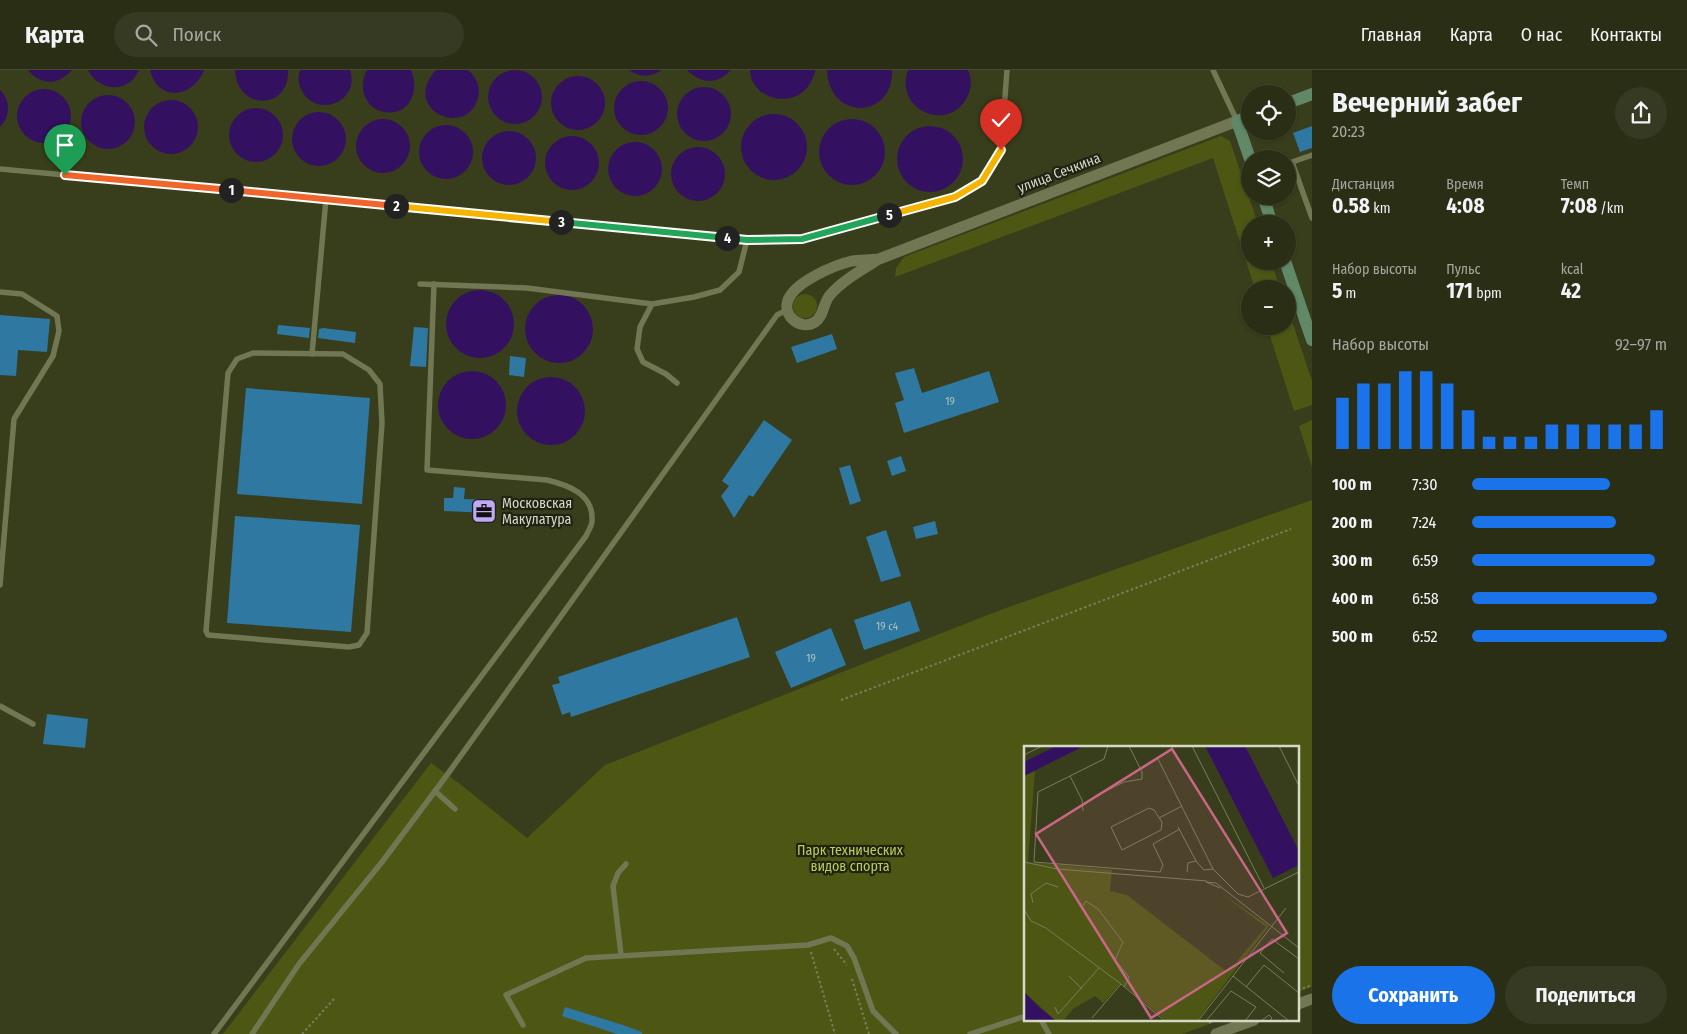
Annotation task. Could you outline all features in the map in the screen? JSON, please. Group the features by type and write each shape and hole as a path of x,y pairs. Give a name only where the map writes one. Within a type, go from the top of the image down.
{"street":[{"path":"1296,100 1312,94"},
{"name":"улица Сечкина","path":"879,259 852,261 827,270 796,289 788,298 787,310 793,320 804,325 816,322 823,312 828,297 840,284 879,259 1241,119"},
{"path":"1237,120 1247,150"},
{"path":"1288,270 1312,340"},
{"path":"1300,1003 1312,999"},
{"path":"1216,1034 1249,1022"}],"lane":[{"path":"0,169 747,240 802,239 955,197 982,181 1001,150 1007,70"},
{"path":"1213,70 1237,120"},
{"path":"1312,155 1292,162 1312,218"},
{"path":"312,354 326,199"},
{"path":"420,284 527,288 652,304 694,297 720,290 739,272 747,240"},
{"path":"214,1034 586,536 592,522 591,511 586,500 578,491 564,484 547,480 427,470 434,284"},
{"path":"0,292 22,294 57,316 59,331 53,356 14,418 0,585"},
{"path":"652,304 640,327 637,349 643,362 666,374 677,383"},
{"path":"252,1034 299,964 382,862 435,791 777,315 787,310"},
{"path":"253,353 312,354 343,354 369,370 380,384 382,423 367,633 359,645 349,647 208,635 206,630 228,373 237,359 253,353"},
{"path":"0,706 33,724"},
{"path":"435,791 455,809"},
{"path":"621,955 613,886 618,873 626,864"},
{"path":"523,1025 506,995 586,958 808,945 831,938 848,946 873,1011 896,1034"},
{"path":"970,1034 1024,1017"},
{"path":"1042,1022 1049,1034"}],"path":[{"path":"841,700 1291,529"},
{"path":"831,938 835,951 847,965"},
{"path":"808,945 835,1034"},
{"path":"850,975 869,1034"},
{"path":"1300,989 1312,985"},
{"path":"302,1034 334,999"}],"green space":[{"path":"1221,136 1230,141 1241,174 1241,205 1252,205 1255,215 1241,215 1241,245 1213,158 895,277 896,268 904,257"},
{"path":"1249,270 1274,270 1277,280 1252,280"},
{"path":"805,294 814,297 817,306 814,315 805,318 796,315 793,306 796,297"},
{"path":"1296,333 1312,381 1312,405 1294,411 1270,335 1296,335"},
{"path":"1312,420 1312,467 1299,426"},
{"name":"Парк технических видов спорта","path":"1312,500 1312,987 1300,991 1300,746 1024,746 1024,1022 1215,1022 1182,1034 223,1034 431,763 527,838 605,765 1003,609"}],"shaded area":[{"path":"28,70 72,70 61,79 50,82 39,79"},
{"path":"88,70 139,70 128,83 114,87 99,83"},
{"path":"150,70 204,70 199,80 191,87 175,93 167,92 160,87 154,80"},
{"path":"235,70 288,70 286,83 281,93 273,99 263,101 253,99 244,93 238,84"},
{"path":"300,70 350,70 352,81 349,91 335,103 326,105 316,104 301,89 299,84"},
{"path":"367,70 411,70 414,86 411,100 407,106 394,112 385,112 372,106 368,102 363,90 364,76"},
{"path":"436,70 468,70 477,82 478,98 471,110 461,117 450,118 439,114 430,107 426,97 427,84"},
{"path":"515,70 525,72 534,78 540,87 542,97 540,107 534,116 525,122 515,124 505,122 496,116 490,107 488,97 490,87 496,78 505,72"},
{"path":"629,70 662,70 646,76"},
{"path":"687,70 731,70 720,78 709,81 692,75"},
{"path":"750,70 815,70 815,72 813,79 803,92 784,99 768,96 761,92 752,79"},
{"path":"827,70 892,70 890,86 883,98 873,105 861,108 849,106 838,99 830,87"},
{"path":"908,70 968,70 971,87 961,106 951,113 939,115 927,113 916,107 909,97 906,85"},
{"path":"578,76 588,78 597,84 603,93 605,103 603,113 597,122 588,128 578,130 568,128 559,122 553,113 551,103 553,93 559,84 568,78"},
{"path":"641,81 651,83 660,89 666,98 668,108 666,118 660,127 651,133 641,135 631,133 622,127 616,118 614,108 616,98 622,89 631,83"},
{"path":"704,87 714,89 723,95 729,104 731,114 729,124 723,133 714,139 704,141 694,139 685,133 679,124 677,114 679,104 685,95 694,89"},
{"path":"44,89 54,91 63,97 69,106 71,116 69,126 63,135 54,141 44,143 34,141 25,135 19,126 17,116 19,106 25,97 34,91"},
{"path":"0,90 4,94 8,108 6,118 0,127"},
{"path":"108,95 118,97 127,103 133,112 135,122 133,132 127,141 118,147 108,149 98,147 89,141 83,132 81,122 83,112 89,103 98,97"},
{"path":"171,100 181,102 190,108 196,117 198,127 196,137 190,146 181,152 171,154 161,152 152,146 146,137 144,127 146,117 152,108 161,102"},
{"path":"256,108 266,110 275,116 281,125 283,135 281,145 275,154 266,160 256,162 246,160 237,154 231,145 229,135 231,125 237,116 246,110"},
{"path":"319,112 329,114 338,120 344,129 346,139 344,149 338,158 329,164 319,166 309,164 300,158 294,149 292,139 294,129 300,120 309,114"},
{"path":"774,114 786,117 797,124 804,135 807,147 804,159 797,170 786,177 774,180 762,177 751,170 744,159 741,147 744,135 751,124 762,117"},
{"path":"383,119 393,121 402,127 408,136 410,146 408,156 402,165 393,171 383,173 373,171 364,165 358,156 356,146 358,136 364,127 373,121"},
{"path":"852,119 864,122 875,129 882,140 885,152 882,164 875,175 864,182 852,185 840,182 829,175 822,164 819,152 822,140 829,129 840,122"},
{"path":"446,125 456,127 465,133 471,142 473,152 471,162 465,171 456,177 446,179 436,177 427,171 421,162 419,152 421,142 427,133 436,127"},
{"path":"930,126 942,129 953,136 960,147 963,159 960,171 953,182 942,189 930,192 918,189 907,182 900,171 897,159 900,147 907,136 918,129"},
{"path":"509,131 519,133 528,139 534,148 536,158 534,168 528,177 519,183 509,185 499,183 490,177 484,168 482,158 484,148 490,139 499,133"},
{"path":"572,136 582,138 591,144 597,153 599,163 597,173 591,182 582,188 572,190 562,188 553,182 547,173 545,163 547,153 553,144 562,138"},
{"path":"635,142 645,144 654,150 660,159 662,169 660,179 654,188 645,194 635,196 625,194 616,188 610,179 608,169 610,159 616,150 625,144"},
{"path":"698,147 708,149 717,155 723,164 725,174 723,184 717,193 708,199 698,201 688,199 679,193 673,184 671,174 673,164 679,155 688,149"},
{"path":"480,290 493,293 504,300 511,311 514,324 511,337 504,348 493,355 480,358 467,355 456,348 449,337 446,324 449,311 456,300 467,293"},
{"path":"559,295 572,298 583,305 590,316 593,329 590,342 583,353 572,360 559,363 546,360 535,353 528,342 525,329 528,316 535,305 546,298"},
{"path":"472,371 485,374 496,381 503,392 506,405 503,418 496,429 485,436 472,439 459,436 448,429 441,418 438,405 441,392 448,381 459,374"},
{"path":"551,377 564,380 575,387 582,398 585,411 582,424 575,435 564,442 551,445 538,442 527,435 520,424 517,411 520,398 527,387 538,380"}],"building":[{"path":"1312,126 1312,148 1300,152 1296,140 1296,132"},
{"path":"0,315 50,319 47,352 18,350 16,376 0,375"},
{"path":"278,325 310,328 309,338 277,334"},
{"path":"414,327 428,328 426,367 410,366"},
{"path":"319,329 356,332 355,343 318,338"},
{"path":"832,334 837,349 797,363 791,347"},
{"path":"510,356 526,358 524,377 509,375"},
{"path":"914,368 922,393 989,371 999,402 904,433 895,403 904,400 895,373"},
{"path":"246,388 370,398 362,504 237,494"},
{"path":"764,420 792,440 753,497 749,495 734,518 721,496 729,486 722,481"},
{"path":"901,456 906,471 892,476 887,461"},
{"path":"850,465 861,501 850,505 839,468"},
{"path":"454,487 465,488 464,499 490,500 489,513 444,511 444,498 453,498"},
{"path":"235,516 360,525 351,632 227,623"},
{"path":"935,521 938,534 916,539 913,527"},
{"path":"886,530 901,576 881,582 866,537"},
{"path":"910,601 920,631 864,650 854,620"},
{"path":"737,617 750,657 571,717 570,712 562,715 552,685 560,683 558,677"},
{"path":"831,628 846,665 791,688 775,652"},
{"path":"47,714 88,719 85,748 43,744"},
{"path":"565,1007 623,1025 642,1032 642,1034 617,1034 562,1016"}],"place":[{"name":"Московская Макулатура","path":"484,511"}],"route":[{"path":"65,175 747,240 802,239 955,197 982,181 1001,150"}]}
